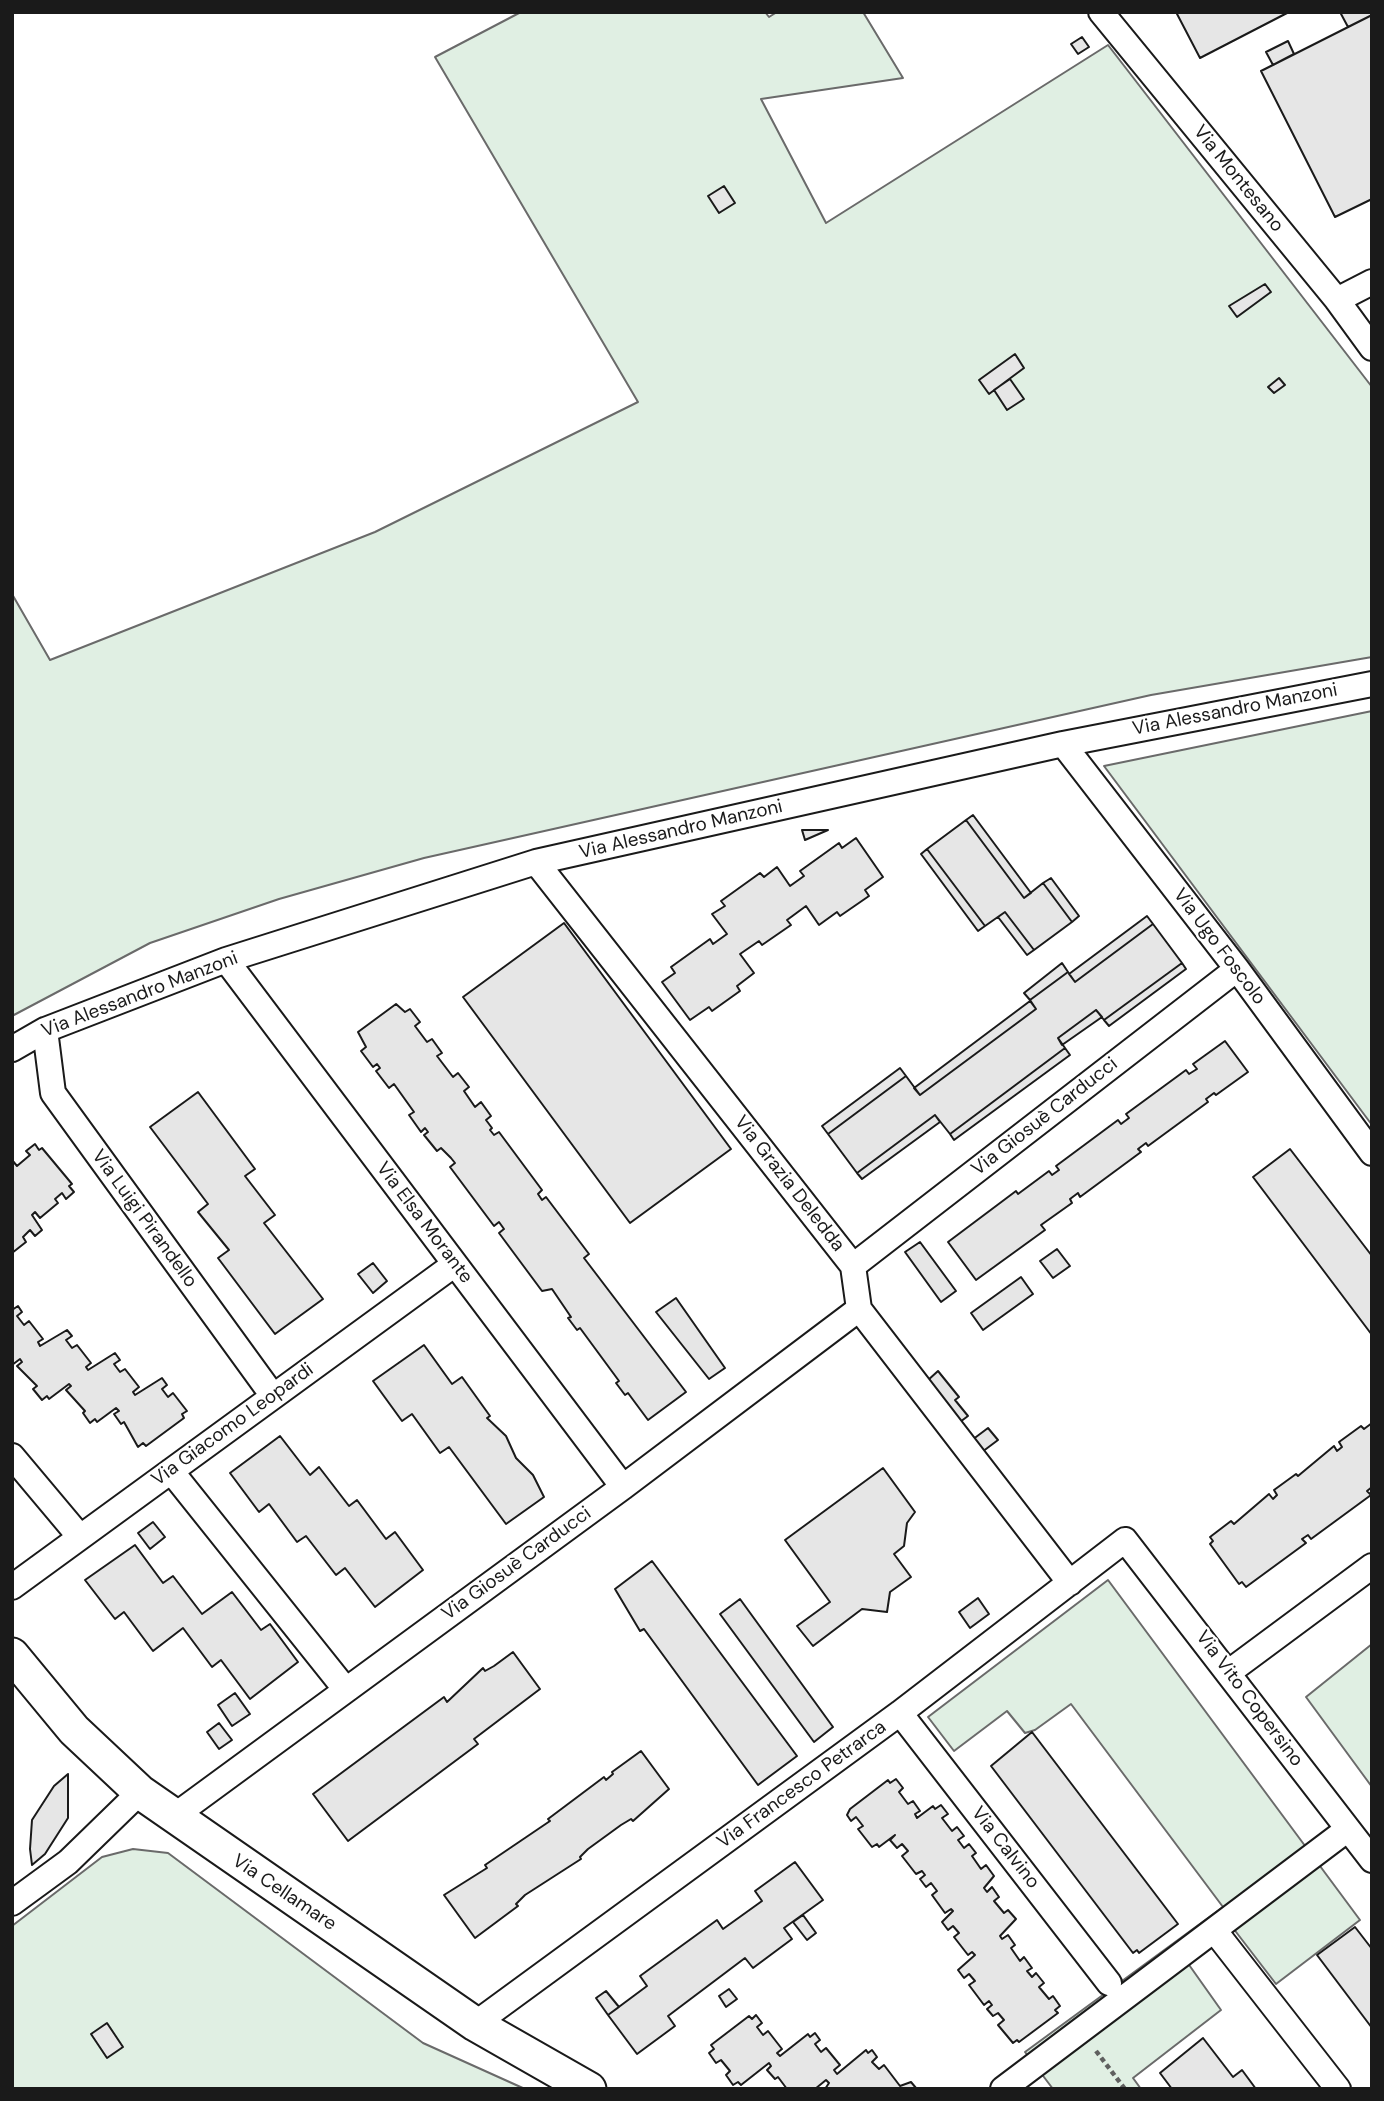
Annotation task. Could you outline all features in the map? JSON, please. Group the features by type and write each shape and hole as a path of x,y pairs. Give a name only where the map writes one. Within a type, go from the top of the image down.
{"street":[{"name":"Via Montesano","path":"1101,12 1336,300 1372,348"},
{"path":"1336,300 1372,282"},
{"name":"Via Alessandro Manzoni","path":"12,1049 45,1030 226,960 536,862 1063,744 1372,684"},
{"name":"Via Ugo Foscolo","path":"1063,744 1237,969 1372,1153"},
{"name":"Via Grazia Deledda","path":"536,862 853,1266 859,1309 1070,1583"},
{"name":"Via Elsa Morante","path":"226,960 623,1487"},
{"name":"Via Giosuè Carducci","path":"853,1266 1237,969"},
{"name":"Via Luigi Pirandello","path":"45,1030 52,1093 273,1396"},
{"name":"Via Giacomo Leopardi","path":"12,1587 455,1264"},
{"name":"Via Giosuè Carducci","path":"173,1816 623,1487 859,1309"},
{"path":"12,1456 80,1537"},
{"path":"171,1471 346,1690"},
{"name":"Via Francesco Petrarca","path":"475,2024 900,1713 1125,1540"},
{"name":"Via Vito Copersino","path":"1125,1540 1372,1860"},
{"path":"1229,1672 1372,1566"},
{"name":"Via Cellamare","path":"12,1655 74,1730 141,1792 475,2024 589,2089"},
{"name":"Via Calvino","path":"900,1713 1109,1983"},
{"path":"12,1903 68,1862 141,1792"},
{"path":"1003,2089 1348,1829"},
{"path":"1221,1938 1338,2089"}],"path":[{"path":"1080,2030 1125,2089"}],"green space":[{"path":"521,12 765,12 769,17 777,12 863,12 903,78 761,99 826,223 1108,45 1372,387 1372,657 1151,695 424,858 279,899 150,943 12,1016 12,594 50,660 375,532 638,402 435,57"},
{"path":"1372,711 1372,1125 1104,766"},
{"path":"1108,1580 1360,1920 1276,1984 1233,1928 1187,1962 1221,2010 1133,2078 1141,2089 1053,2089 1025,2052 1223,1907 1071,1704 1035,1730 1025,1733 1007,1711 954,1751 928,1717"},
{"path":"1372,1644 1372,1787 1306,1697"},
{"path":"133,1849 168,1853 423,2043 525,2089 12,2089 12,1926 102,1857"}],"building":[{"path":"1176,12 1289,12 1200,58"},
{"path":"1340,12 1372,12 1372,15 1348,27"},
{"path":"1372,15 1372,199 1335,217 1261,71"},
{"path":"1082,37 1089,47 1078,54 1071,44"},
{"path":"1288,41 1294,54 1273,65 1266,52"},
{"path":"724,186 735,203 719,213 708,196"},
{"path":"1265,284 1271,292 1237,317 1229,306"},
{"path":"1015,354 1024,368 989,394 979,380"},
{"path":"1279,378 1285,385 1274,393 1268,387"},
{"path":"1010,379 1024,399 1007,410 994,390"},
{"path":"973,815 1031,893 1024,898 966,820"},
{"path":"966,820 1024,898 1043,883 1072,922 1034,950 1005,912 985,926 927,849"},
{"path":"802,830 828,830 805,840"},
{"path":"856,838 883,877 865,890 869,896 840,916 837,912 819,925 806,906 787,920 791,925 762,945 759,941 740,954 754,973 737,986 740,991 712,1011 709,1007 690,1020 662,982 675,973 671,967 710,939 713,944 727,934 712,914 725,906 721,901 760,873 764,877 777,867 790,886 804,876 800,871 839,843 842,848"},
{"path":"927,849 985,926 978,931 921,854"},
{"path":"1051,878 1079,916 1072,922 1043,883"},
{"path":"1005,912 1034,950 1027,955 998,917"},
{"path":"1147,916 1153,924 1075,982 1069,974"},
{"path":"564,923 731,1149 630,1223 463,997"},
{"path":"1153,924 1182,963 1104,1020 1096,1010 1058,1038 1065,1048 950,1134 935,1115 857,1173 828,1134 906,1076 920,1095 1036,1009 1030,1000 1068,972 1075,982"},
{"path":"1062,963 1068,972 1030,1000 1024,993"},
{"path":"1182,963 1186,969 1109,1026 1104,1020"},
{"path":"1030,1001 1036,1009 920,1095 914,1088"},
{"path":"396,1004 405,1012 410,1009 420,1022 415,1026 427,1042 432,1039 442,1053 437,1056 453,1077 458,1073 469,1087 464,1091 475,1107 481,1102 491,1116 486,1120 492,1128 490,1130 494,1135 499,1132 542,1190 538,1194 542,1200 546,1197 589,1254 584,1258 686,1392 648,1420 628,1393 625,1395 616,1383 619,1381 580,1328 577,1330 568,1318 571,1317 552,1289 542,1291 499,1233 504,1229 499,1222 494,1226 450,1167 455,1163 441,1148 437,1151 424,1135 428,1132 425,1128 421,1132 409,1115 414,1112 394,1084 389,1088 376,1071 380,1068 377,1064 373,1067 361,1051 366,1047 358,1032"},
{"path":"1096,1010 1102,1017 1062,1045 1058,1038"},
{"path":"1225,1041 1248,1072 1216,1095 1214,1093 1206,1099 1208,1102 1148,1146 1146,1143 1138,1149 1141,1152 1080,1197 1078,1193 1070,1199 1072,1203 1041,1225 1045,1230 976,1280 948,1242 1016,1191 1018,1194 1049,1171 1052,1175 1059,1170 1056,1166 1118,1120 1121,1124 1129,1118 1126,1114 1186,1070 1189,1074 1197,1069 1193,1064"},
{"path":"1065,1048 1070,1055 954,1140 950,1134"},
{"path":"900,1068 906,1076 828,1134 822,1126"},
{"path":"198,1092 255,1169 245,1176 275,1215 264,1223 323,1299 275,1334 218,1258 229,1250 198,1212 208,1204 150,1127"},
{"path":"935,1115 940,1122 862,1179 857,1173"},
{"path":"35,1144 39,1150 42,1148 72,1184 69,1186 74,1192 66,1199 62,1193 55,1199 58,1203 40,1218 35,1212 32,1215 42,1230 35,1236 30,1230 23,1237 26,1242 12,1253 12,1160 17,1166 30,1155 26,1151"},
{"path":"1290,1149 1372,1256 1372,1335 1253,1177"},
{"path":"920,1242 956,1291 941,1302 905,1252"},
{"path":"1057,1249 1070,1266 1053,1278 1040,1261"},
{"path":"373,1263 387,1281 373,1293 358,1274"},
{"path":"1021,1277 1033,1294 983,1330 971,1313"},
{"path":"676,1298 725,1368 709,1379 656,1312"},
{"path":"18,1306 22,1312 17,1316 24,1325 29,1321 43,1339 38,1342 40,1346 67,1330 72,1336 66,1340 72,1348 77,1345 91,1363 86,1367 88,1370 115,1353 120,1360 114,1364 120,1372 125,1369 139,1387 133,1392 135,1395 162,1378 167,1385 162,1389 168,1397 173,1393 187,1411 182,1414 184,1418 146,1446 143,1443 138,1447 124,1422 121,1424 114,1414 119,1411 116,1408 97,1422 95,1419 90,1423 83,1413 85,1411 66,1390 71,1386 69,1384 49,1399 47,1396 42,1400 33,1389 37,1386 17,1366 22,1362 20,1359 12,1365 12,1310"},
{"path":"424,1345 452,1384 462,1377 490,1416 487,1418 506,1436 516,1458 533,1475 544,1497 506,1524 449,1447 440,1453 412,1414 402,1421 373,1381"},
{"path":"938,1371 959,1397 955,1400 968,1416 960,1422 927,1381"},
{"path":"1372,1423 1372,1487 1367,1491 1371,1495 1311,1539 1308,1535 1302,1539 1306,1543 1246,1587 1242,1582 1239,1584 1210,1544 1213,1541 1210,1537 1231,1521 1234,1524 1269,1494 1273,1499 1277,1495 1274,1490 1296,1474 1298,1476 1334,1446 1337,1451 1342,1447 1339,1442 1361,1426 1364,1429"},
{"path":"988,1428 998,1440 978,1455 968,1443"},
{"path":"280,1436 310,1475 319,1467 349,1506 357,1500 386,1539 395,1532 423,1570 375,1607 345,1568 336,1575 306,1536 297,1542 269,1504 259,1512 230,1473"},
{"path":"883,1468 915,1512 907,1523 904,1546 894,1554 911,1577 890,1592 887,1612 862,1609 813,1646 797,1626 830,1602 785,1540"},
{"path":"153,1522 165,1537 150,1549 138,1533"},
{"path":"135,1545 163,1583 173,1576 202,1614 232,1592 261,1630 270,1624 298,1662 250,1699 221,1660 212,1667 183,1628 153,1651 124,1612 115,1619 85,1580"},
{"path":"652,1561 797,1756 758,1785 644,1629 640,1631 615,1589"},
{"path":"978,1598 989,1614 970,1628 959,1612"},
{"path":"740,1599 833,1727 814,1742 720,1614"},
{"path":"513,1652 540,1689 474,1739 478,1744 348,1841 313,1794 444,1697 447,1702 483,1668 485,1671"},
{"path":"235,1693 250,1714 232,1726 218,1705"},
{"path":"219,1723 232,1740 219,1749 207,1732"},
{"path":"1032,1732 1178,1924 1139,1953 1137,1950 1133,1953 991,1766"},
{"path":"641,1751 669,1789 633,1821 631,1819 621,1825 588,1849 581,1859 525,1895 516,1904 518,1906 475,1938 444,1895 487,1868 485,1865 550,1821 548,1819 604,1777 606,1780 612,1772"},
{"path":"68,1774 68,1818 45,1854 32,1865 32,1820 54,1786"},
{"path":"896,1779 903,1788 899,1792 908,1804 913,1801 920,1811 915,1814 917,1818 933,1806 935,1809 941,1805 948,1814 942,1818 952,1831 957,1827 964,1836 958,1840 964,1848 969,1844 976,1853 972,1856 981,1869 986,1865 994,1876 984,1888 987,1892 992,1887 999,1897 994,1901 1004,1913 1008,1910 1016,1919 1000,1936 1002,1939 1008,1935 1015,1945 1011,1948 1020,1961 1024,1957 1032,1968 1027,1971 1032,1977 1036,1973 1044,1983 1039,1987 1049,1999 1053,1996 1060,2006 1055,2010 1058,2013 1019,2042 1017,2040 1013,2043 998,2025 1004,2020 998,2013 993,2016 987,2009 992,2005 989,2001 984,2005 969,1985 975,1981 969,1974 964,1978 958,1970 975,1955 972,1952 968,1955 954,1937 959,1933 953,1926 948,1930 942,1922 953,1911 951,1909 945,1913 932,1895 937,1891 931,1883 926,1887 920,1879 925,1875 922,1871 916,1874 902,1856 908,1851 902,1844 897,1848 890,1840 895,1835 879,1847 877,1844 872,1847 858,1829 863,1826 856,1817 851,1821 847,1815 850,1809 888,1780 890,1783"},
{"path":"795,1862 823,1900 784,1928 792,1939 753,1968 745,1958 668,2016 675,2026 637,2054 608,2015 647,1986 640,1976 717,1920 723,1929 762,1901 755,1891"},
{"path":"803,1915 816,1933 807,1940 793,1922"},
{"path":"1355,1927 1372,1949 1372,2028 1317,1955"},
{"path":"729,1989 737,1999 726,2007 719,1996"},
{"path":"606,1991 619,2007 608,2015 596,1998"},
{"path":"756,2015 762,2023 757,2027 763,2035 768,2031 782,2049 777,2053 780,2056 808,2034 810,2037 815,2033 820,2040 815,2044 821,2052 826,2048 840,2065 834,2070 837,2074 866,2050 868,2053 872,2050 877,2057 872,2062 879,2069 884,2065 900,2086 911,2082 916,2088 825,2089 829,2083 826,2080 815,2089 787,2089 778,2077 775,2079 767,2070 771,2066 769,2063 741,2085 738,2082 733,2085 726,2075 730,2071 721,2060 716,2063 709,2053 714,2049 711,2045 749,2016 752,2019"},
{"path":"107,2023 123,2047 107,2058 91,2034"},
{"path":"1203,2038 1233,2077 1242,2070 1256,2089 1172,2089 1160,2073"}]}
